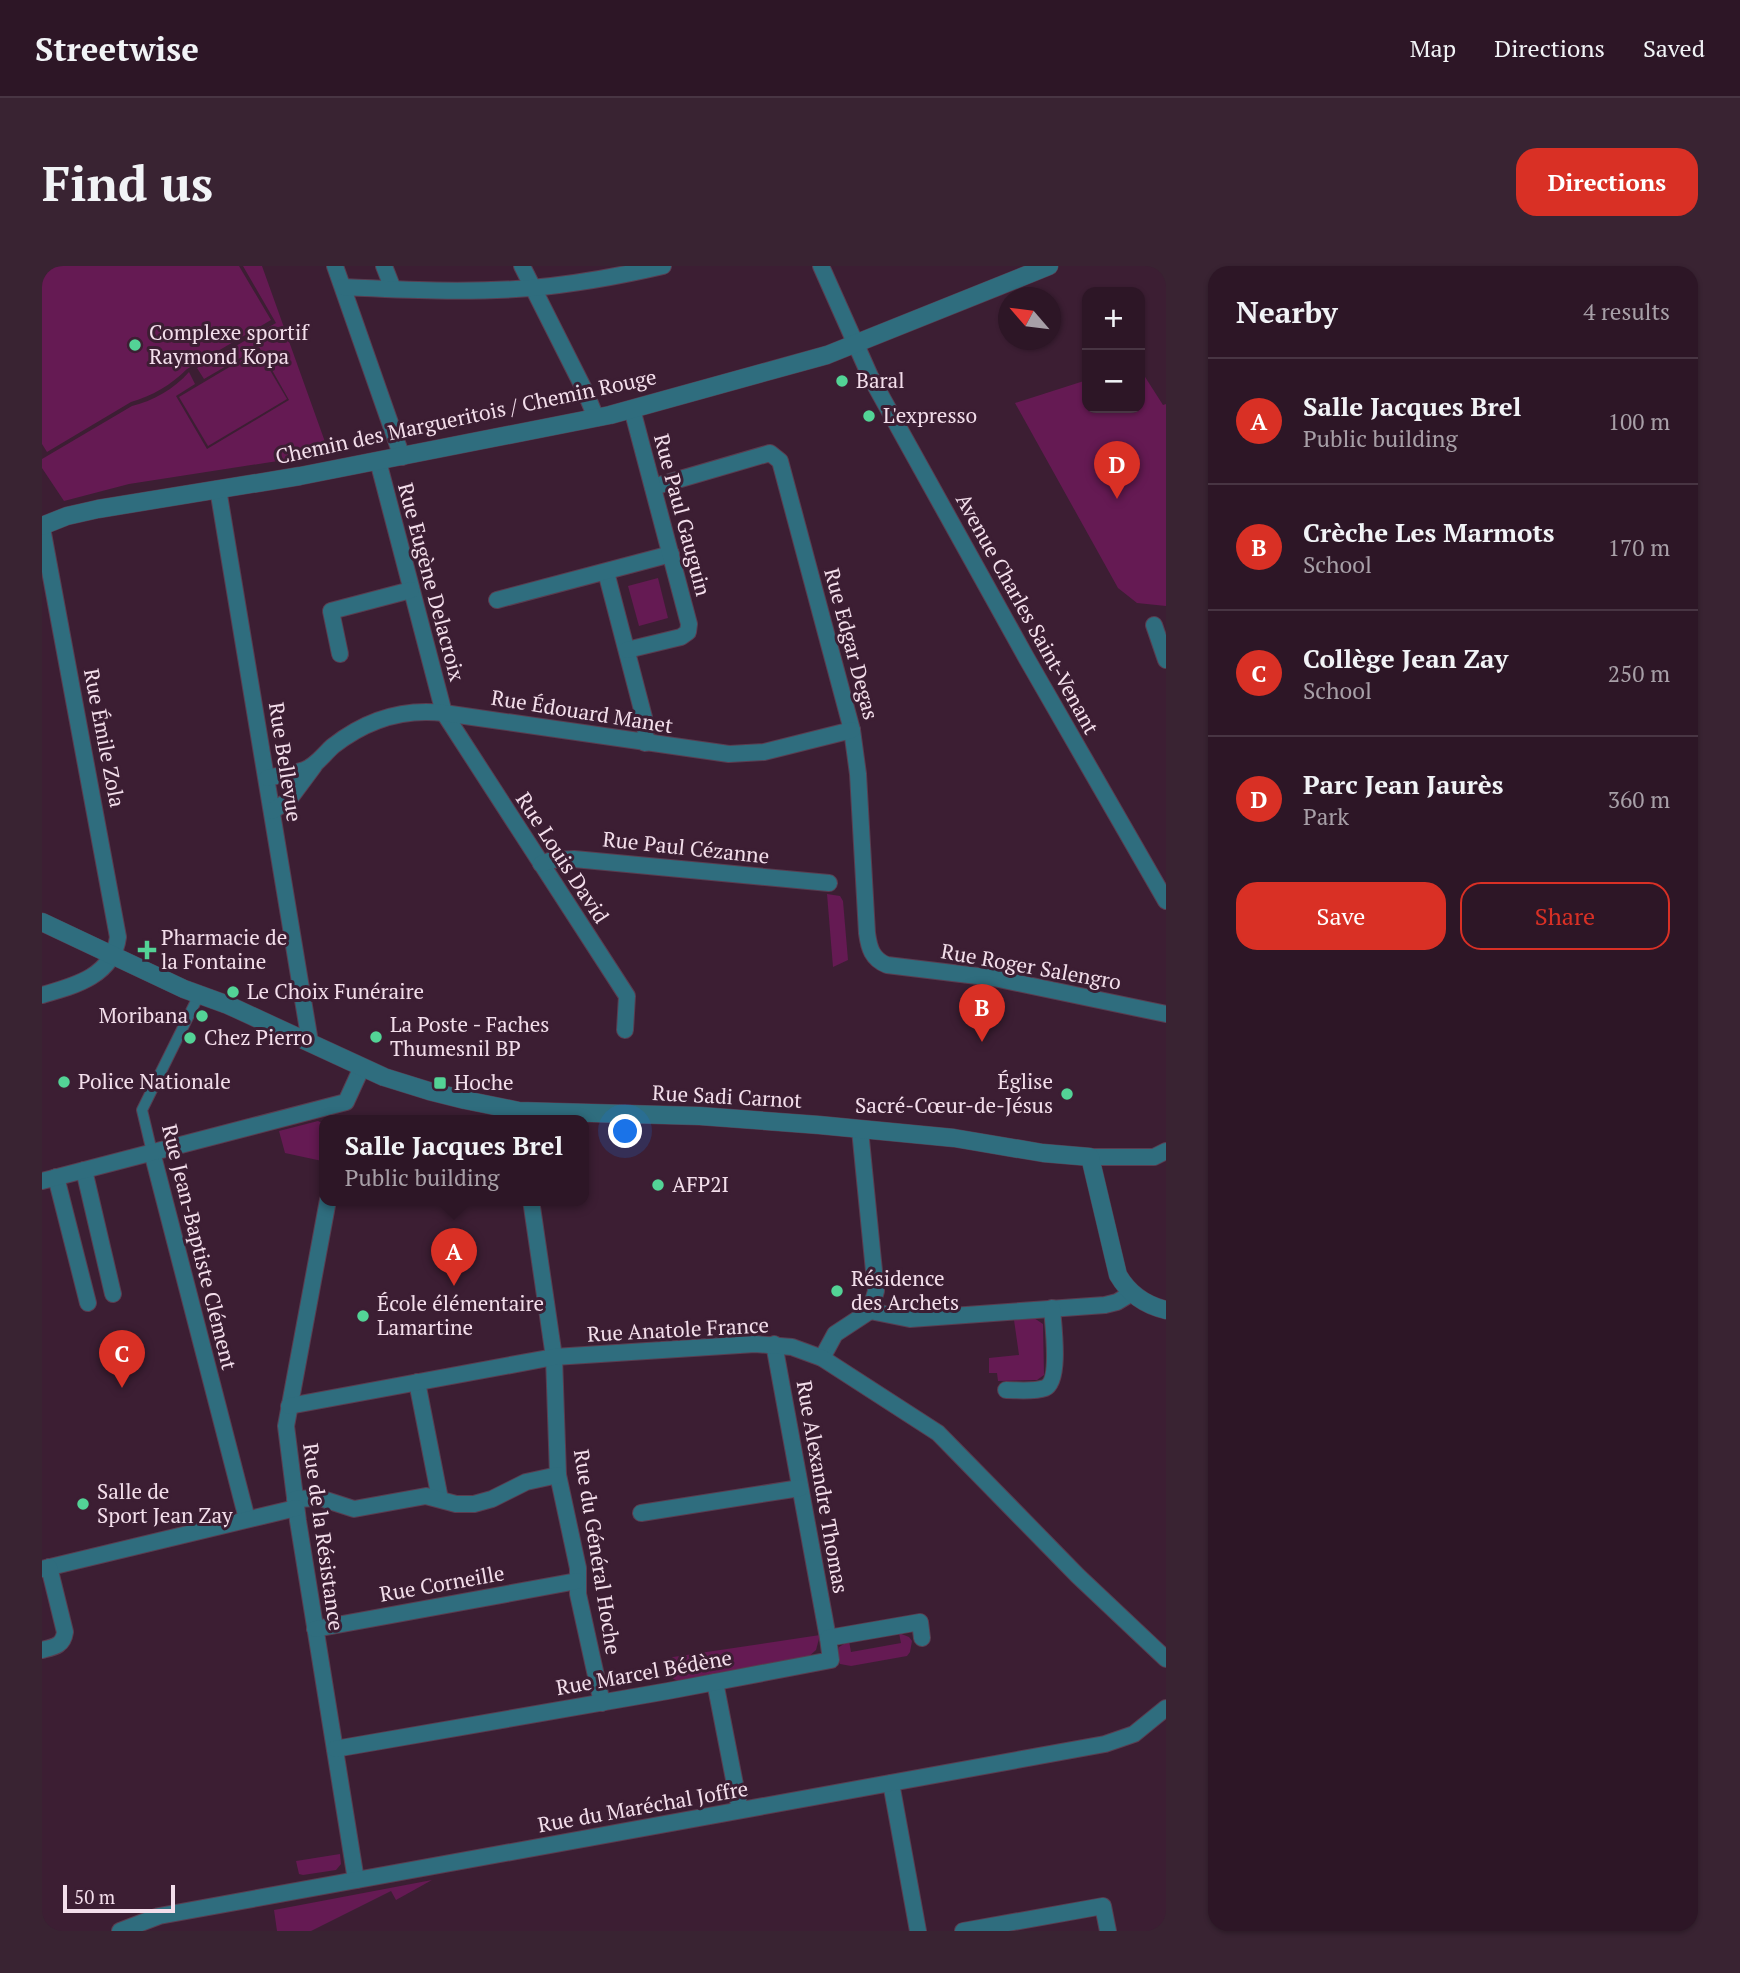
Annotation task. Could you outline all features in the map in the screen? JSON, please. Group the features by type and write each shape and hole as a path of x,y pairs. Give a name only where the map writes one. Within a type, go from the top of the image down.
{"street":[{"path":"335,266 402,457"},
{"path":"384,266 393,289"},
{"path":"522,266 596,418"},
{"path":"343,287 471,291 533,288 605,279 659,266"},
{"name":"Avenue Charles Saint-Venant","path":"821,266 870,376 1166,901"},
{"name":"Chemin des Margueritois / Chemin Rouge","path":"42,527 77,514 402,457 596,418 855,345 1049,266"},
{"name":"Rue Paul Gauguin","path":"626,650 681,637 688,632 690,624 632,408"},
{"name":"Rue Edgar Degas","path":"653,487 770,453 780,461 852,730 858,774 868,942 874,958 887,965"},
{"name":"Rue Eugène Delacroix","path":"378,461 444,713"},
{"name":"Rue Bellevue","path":"218,489 310,1042"},
{"name":"Rue Émile Zola","path":"42,527 118,930 118,942 112,955"},
{"path":"497,600 671,554"},
{"path":"607,572 646,725 645,743"},
{"path":"340,654 331,611 411,590"},
{"path":"1154,625 1166,660"},
{"name":"Rue Édouard Manet","path":"267,778 303,770 318,761 344,738 372,722 403,713 444,713 718,754 752,754 852,730"},
{"name":"Rue Louis David","path":"444,713 627,996 625,1031"},
{"name":"Rue Édouard Manet","path":"272,811 288,801 318,761"},
{"name":"Rue Paul Cézanne","path":"541,864 552,860 574,859 829,883"},
{"name":"Rue Sadi Carnot","path":"42,922 392,1080 519,1115"},
{"path":"42,995 87,980 112,955"},
{"name":"Rue Roger Salengro","path":"887,965 994,978 1166,1014"},
{"name":"Rue Jean-Baptiste Clément","path":"199,995 142,1110 247,1519"},
{"path":"343,1115 362,1067"},
{"path":"88,1303 49,1179 346,1102"},
{"name":"Rue Sadi Carnot","path":"589,1116 727,1118 954,1138 1050,1154 1090,1157"},
{"path":"822,1358 835,1334 870,1311 876,1291 860,1130"},
{"path":"1166,1151 1154,1157 1090,1157 1115,1268 1132,1293 1149,1305 1166,1310"},
{"path":"84,1170 113,1294"},
{"name":"Rue de la Résistance","path":"327,1206 286,1426 295,1503 356,1880"},
{"name":"Rue du Général Hoche","path":"532,1206 554,1357 558,1475 602,1703"},
{"path":"870,1311 910,1319 1111,1304 1132,1293"},
{"path":"1006,1391 1045,1388 1051,1381 1055,1366 1052,1308"},
{"name":"Rue Anatole France","path":"289,1406 554,1357 774,1344 792,1347 822,1358 944,1439 1078,1576 1166,1658"},
{"name":"Rue Alexandre Thomas","path":"774,1344 828,1638"},
{"path":"417,1382 440,1499"},
{"path":"42,1650 58,1645 65,1636 46,1568 247,1519 295,1503 320,1498 354,1509 419,1497 464,1504 485,1502 526,1482 558,1475"},
{"path":"641,1513 800,1488"},
{"name":"Rue Corneille","path":"315,1629 577,1581"},
{"path":"828,1638 920,1622 922,1638"},
{"name":"Rue Marcel Bédène","path":"335,1749 831,1660 828,1638"},
{"path":"716,1682 740,1810"},
{"name":"Rue du Maréchal Joffre","path":"120,1931 159,1916 1113,1743 1134,1734 1166,1708"},
{"path":"891,1783 918,1931"},
{"path":"963,1931 1103,1906 1108,1931"}],"shaded area":[{"name":"Complexe sportif Raymond Kopa","path":"42,266 239,266 271,320 187,369 161,389 131,402 47,452 42,444"},
{"path":"243,266 262,266 329,453 129,484 64,501 42,468 42,459 132,406 163,394 189,372 195,384 176,396 207,449 289,400 259,347 204,379 197,368 276,323"},
{"path":"258,350 287,399 208,446 179,397"},
{"path":"1145,377 1163,405 1166,404 1166,606 1137,603 1118,588 1015,403 1082,382 1082,413 1145,413"},
{"path":"658,578 668,618 639,626 628,586"},
{"path":"827,894 840,896 843,901 848,960 833,967"},
{"path":"319,1122 319,1160 285,1153 279,1131"},
{"path":"1034,1318 1043,1324 1044,1375 1037,1380 998,1381 997,1373 989,1373 989,1358 1019,1355 1014,1320"},
{"path":"899,1633 912,1641 907,1656 851,1666 840,1664 839,1647 849,1641 851,1652 901,1643"},
{"path":"820,1635 816,1650 807,1658 681,1681 672,1677 668,1669 667,1661 673,1657"},
{"path":"340,1854 341,1864 336,1870 299,1874 296,1861"},
{"path":"432,1880 396,1900 391,1891 311,1931 277,1931 274,1910"}],"place":[{"name":"Complexe sportif Raymond Kopa","path":"135,345"},
{"name":"Baral","path":"842,381"},
{"name":"L'expresso","path":"869,416"},
{"name":"Parc Jean Jaurès","path":"1117,499"},
{"name":"Pharmacie de la Fontaine","path":"147,950"},
{"name":"Le Choix Funéraire","path":"233,992"},
{"name":"Moribana","path":"202,1016"},
{"name":"La Poste - Faches Thumesnil BP","path":"376,1037"},
{"name":"Chez Pierro","path":"190,1038"},
{"name":"Crèche Les Marmots","path":"982,1042"},
{"name":"Police Nationale","path":"64,1082"},
{"name":"Hoche","path":"440,1083"},
{"name":"Église Sacré-Cœur-de-Jésus","path":"1067,1094"},
{"name":"AFP2I","path":"658,1185"},
{"name":"Salle Jacques Brel","path":"454,1286"},
{"name":"Résidence des Archets","path":"837,1291"},
{"name":"École élémentaire Lamartine","path":"363,1316"},
{"name":"Collège Jean Zay","path":"122,1388"},
{"name":"Salle de Sport Jean Zay","path":"83,1504"}]}
